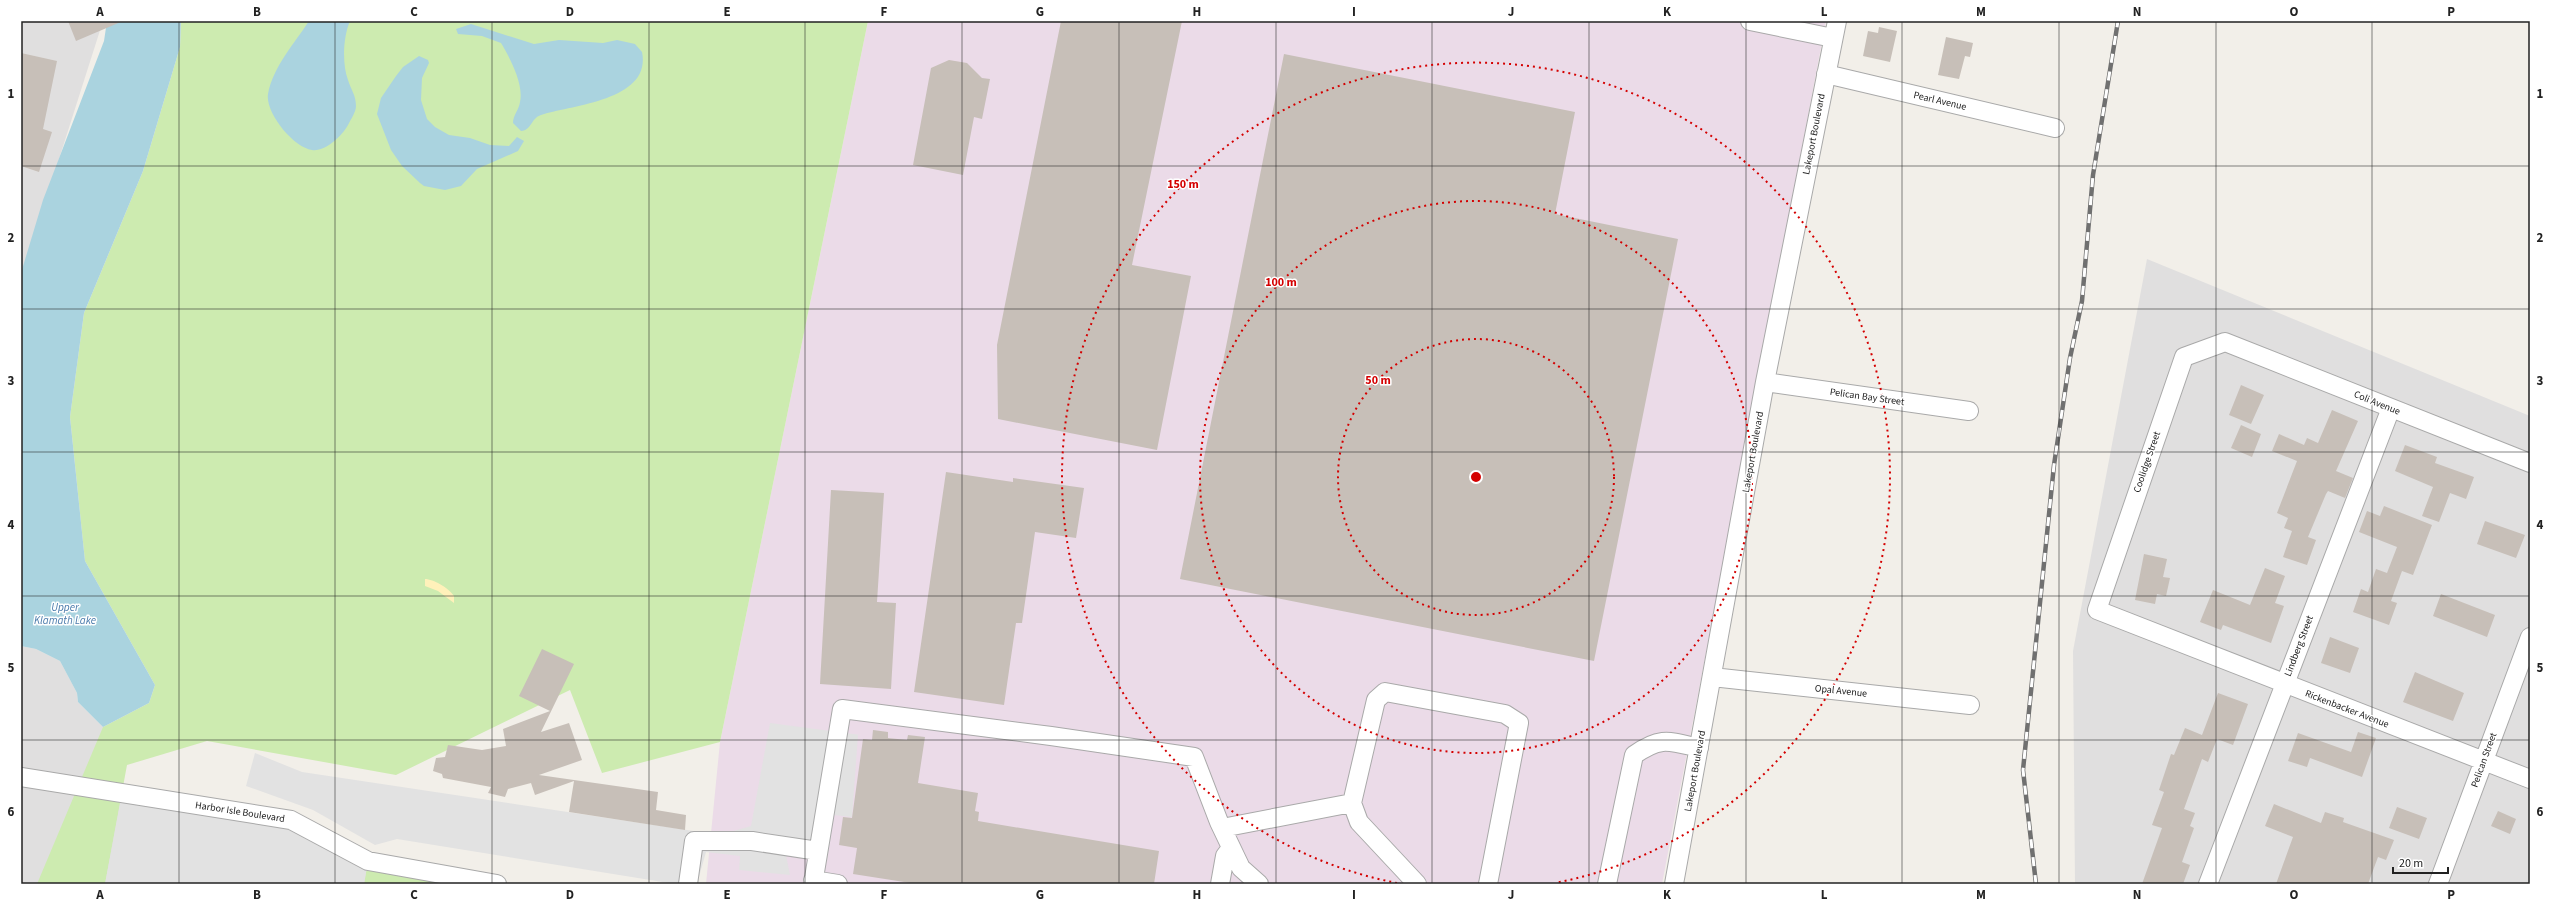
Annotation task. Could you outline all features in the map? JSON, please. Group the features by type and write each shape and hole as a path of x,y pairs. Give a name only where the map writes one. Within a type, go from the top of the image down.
{"street":[{"path":"1750,21 1835,30"},
{"name":"Lakeport Boulevard","path":"1674,884 1765,382 1835,30"},
{"name":"Pearl Avenue","path":"1826,74 2055,128"},
{"name":"Coli Avenue","path":"2225,342 2530,463"},
{"name":"Coolidge Street","path":"2097,610 2184,357 2225,342"},
{"name":"Pelican Bay Street","path":"1765,382 1969,411"},
{"name":"Lindberg Street","path":"2208,884 2391,408"},
{"name":"Rickenbacker Avenue","path":"2097,610 2284,685 2530,779"},
{"name":"Pelican Street","path":"2438,884 2530,637"},
{"name":"Opal Avenue","path":"1712,677 1970,705"},
{"path":"1417,884 1359,822 1352,803 1376,700 1385,692 1505,714 1519,723 1488,884"},
{"path":"838,884 813,882 842,709 1051,736 1194,757 1222,828 1241,868 1259,884"},
{"path":"1607,884 1634,755 1647,746 1665,740 1699,748"},
{"name":"Harbor Isle Boulevard","path":"21,777 291,820 368,861 497,884"},
{"path":"1222,828 1352,803"},
{"path":"688,884 694,841 752,841 818,851"},
{"path":"1220,884 1225,856 1232,848"}],"shaded area":[{"path":"21,21 103,21 21,278"},
{"path":"868,21 1826,21 1662,884 706,884 720,742"},
{"path":"2147,259 2530,416 2530,884 2075,884 2073,651"},
{"path":"21,646 36,649 60,661 77,693 78,702 103,727 122,793 368,861 506,884 21,884"},
{"path":"770,723 861,735 858,735 852,817 834,815 827,861 786,855 790,875 739,870 740,856 706,852 697,884 675,884 397,839 375,845 313,810 246,786 255,753 302,772 720,835 751,826"},
{"path":"122,793 291,820 368,861 364,884 105,884"}],"green space":[{"path":"181,21 868,21 720,742 602,773 570,690 396,775 207,741 127,765 105,884 37,884 103,727 149,703 155,685 85,561 70,417 84,313 143,171 180,47"},
{"path":"368,861 497,884 364,884"}],"sand":[{"path":"425,579 436,582 445,587 454,596 454,603 438,591 425,586"}],"water":[{"name":"Upper Klamath Lake","path":"107,21 181,21 180,47 143,171 84,313 70,417 85,561 155,685 149,703 103,727 78,702 77,693 60,661 36,649 21,646 21,273 43,200 104,41"},
{"path":"309,21 350,21 346,35 344,59 346,74 356,102 354,113 342,134 328,146 317,150 305,148 289,136 276,120 268,102 268,94 274,74"},
{"path":"471,24 534,44 559,40 603,43 617,40 635,44 642,52 642,68 635,81 622,91 588,104 541,115 525,130 521,131 513,123 521,95 518,79 512,64 501,43 482,36 458,34 456,29"},
{"path":"419,56 428,60 429,63 422,78 421,100 427,119 435,127 449,135 470,138 490,145 509,146 517,137 524,141 518,151 477,169 461,186 445,190 424,186 402,166 391,150 377,114 381,98 396,76 403,67"}],"building":[{"path":"68,21 123,21 76,41"},
{"path":"1061,21 1182,21 1132,265 1191,276 1157,450 998,419 997,345"},
{"path":"1879,27 1897,31 1890,62 1863,56 1868,31 1878,33"},
{"path":"1946,37 1973,43 1970,57 1965,56 1959,79 1938,75"},
{"path":"21,53 57,61 43,129 52,132 39,172 21,166"},
{"path":"1284,54 1575,112 1555,214 1678,239 1594,661 1180,579"},
{"path":"949,60 967,63 982,78 990,79 982,119 974,117 963,175 913,165 931,68"},
{"path":"2241,385 2264,395 2251,424 2229,415"},
{"path":"2332,410 2358,421 2336,471 2353,478 2345,498 2328,491 2326,494 2308,537 2316,540 2307,565 2283,557 2292,531 2284,528 2288,518 2277,513 2297,461 2272,451 2279,434 2304,445 2307,438 2318,443"},
{"path":"2241,425 2261,434 2252,457 2231,448"},
{"path":"2405,445 2437,457 2435,463 2474,477 2466,499 2450,493 2439,522 2422,516 2433,487 2395,471"},
{"path":"946,472 1013,482 1013,478 1084,488 1076,538 1035,532 1022,623 1016,623 1004,705 914,692"},
{"path":"831,490 884,493 877,602 896,603 891,689 820,684"},
{"path":"2384,506 2432,525 2413,575 2402,571 2391,601 2397,603 2389,625 2353,612 2361,589 2368,592 2376,569 2387,573 2397,547 2359,532 2367,511 2380,516"},
{"path":"2485,521 2525,535 2516,558 2477,544"},
{"path":"2144,554 2167,559 2163,577 2170,578 2166,596 2157,594 2155,604 2135,600"},
{"path":"2265,568 2285,576 2275,603 2284,606 2271,643 2223,625 2221,630 2200,622 2213,590 2250,605"},
{"path":"2441,594 2495,615 2487,637 2433,616"},
{"path":"2330,637 2359,648 2350,673 2321,663"},
{"path":"542,649 574,664 541,732 569,723 582,760 539,775 658,792 656,810 686,815 685,830 569,812 574,781 535,795 531,783 508,789 505,797 488,793 491,787 443,778 442,774 433,771 436,758 445,757 448,745 482,750 506,746 503,729 550,711 519,696"},
{"path":"2415,672 2464,693 2453,721 2403,702"},
{"path":"2218,693 2248,704 2233,745 2217,739 2208,762 2202,759 2184,809 2195,813 2190,826 2194,828 2182,862 2190,865 2183,884 2142,884 2162,828 2152,825 2164,792 2159,790 2171,754 2174,755 2185,728 2202,735"},
{"path":"873,730 888,732 888,738 907,740 908,735 925,737 918,783 978,793 975,811 979,812 978,821 1159,851 1154,884 917,884 853,874 857,848 839,845 843,817 852,818 863,739 872,740"},
{"path":"2358,732 2376,738 2362,777 2310,758 2307,767 2288,761 2298,733 2351,752"},
{"path":"2274,804 2321,823 2325,812 2344,818 2343,822 2394,840 2386,860 2378,857 2368,884 2276,884 2293,837 2265,826"},
{"path":"2397,807 2427,818 2419,839 2389,828"},
{"path":"2498,811 2516,819 2510,834 2491,826"}],"railway":[{"path":"2036,884 2023,770 2054,465 2070,358 2082,301 2093,175 2118,21"}]}
